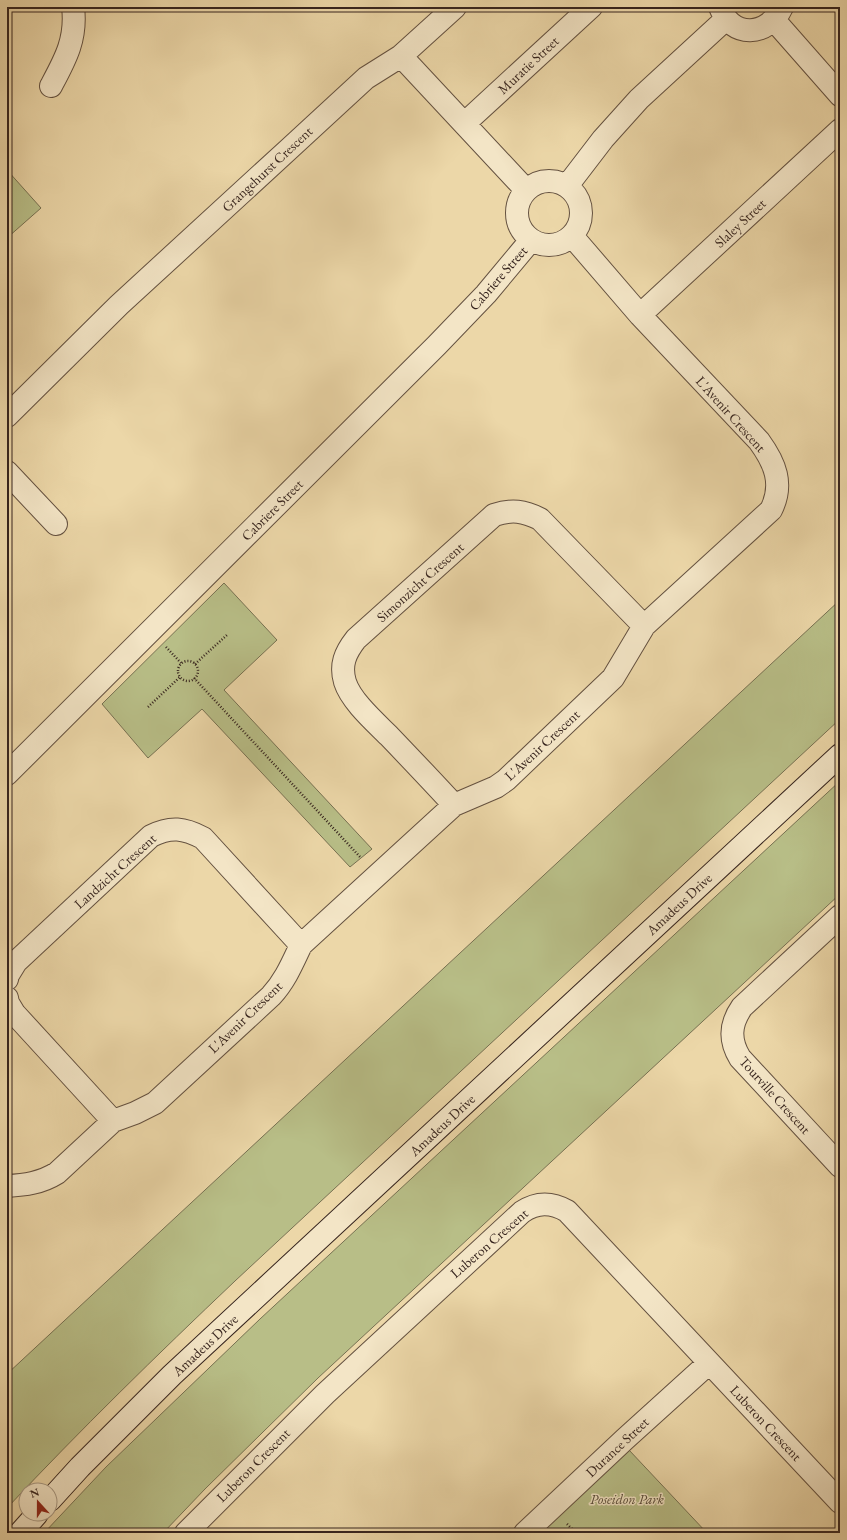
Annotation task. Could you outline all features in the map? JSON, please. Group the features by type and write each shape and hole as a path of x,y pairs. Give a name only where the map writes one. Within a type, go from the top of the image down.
{"street":[{"path":"51,86 68,54 73,38 73,7"},
{"name":"Grangehurst Crescent","path":"7,416 119,305 288,149 366,78 401,56 455,7"},
{"name":"Muratie Street","path":"465,124 591,7"},
{"path":"567,186 603,138 723,13 729,23 738,28 749,30 760,29 770,24 778,14 840,95"},
{"path":"401,56 526,190"},
{"name":"Slaley Street","path":"640,315 840,130"},
{"path":"550,180 559,182 574,191 578,198 581,210 580,222 572,236 564,241 552,245 539,244 524,234 519,226 516,216 520,198 526,190 533,184 550,180"},
{"name":"L'Avenir Crescent","path":"7,1186 36,1183 48,1178 56,1173 113,1121 135,1113 155,1103 271,996 281,985 301,945 454,805 506,780 613,678 644,626 771,510 775,502 777,479 773,463 759,441 640,315 572,236"},
{"name":"Cabriere Street","path":"7,774 437,345 486,294 531,240"},
{"path":"7,472 56,524"},
{"name":"Simonzicht Crescent","path":"454,805 369,715 350,692 346,683 343,662 348,649 356,639 494,515 509,511 528,513 546,524 644,626"},
{"name":"Amadeus Drive","path":"58,1491 172,1375 840,755"},
{"name":"Landzicht Crescent","path":"7,979 16,962 151,836 176,828 203,838 301,945"},
{"name":"Tourville Crescent","path":"840,916 742,1007 732,1026 732,1037 736,1052 740,1058 840,1166"},
{"path":"7,998 8,1003 14,1013 113,1121"},
{"name":"Luberon Crescent","path":"186,1533 325,1394 522,1212 536,1205 552,1205 567,1211 840,1502"},
{"name":"Durance Street","path":"525,1533 709,1363"},
{"path":"20,1533 30,1522"}],"path":[{"path":"195,664 228,634"},
{"path":"188,660 195,664 198,671 194,678 187,681 180,678 178,670 180,663 188,660"},
{"path":"148,707 180,678"},
{"path":"194,678 377,876"}],"green space":[{"path":"7,170 41,208 7,238"},
{"path":"224,583 277,640 224,690 372,849 350,867 202,709 148,758 102,704"},
{"path":"840,600 840,719 235,1281 119,1393 32,1482 18,1482 18,1496 7,1508 7,1374"},
{"path":"840,781 840,894 318,1378 205,1489 163,1533 44,1533 54,1522 58,1522 58,1518 106,1467 260,1319"},
{"name":"Poseidon Park","path":"629,1450 707,1533 539,1533"}]}
